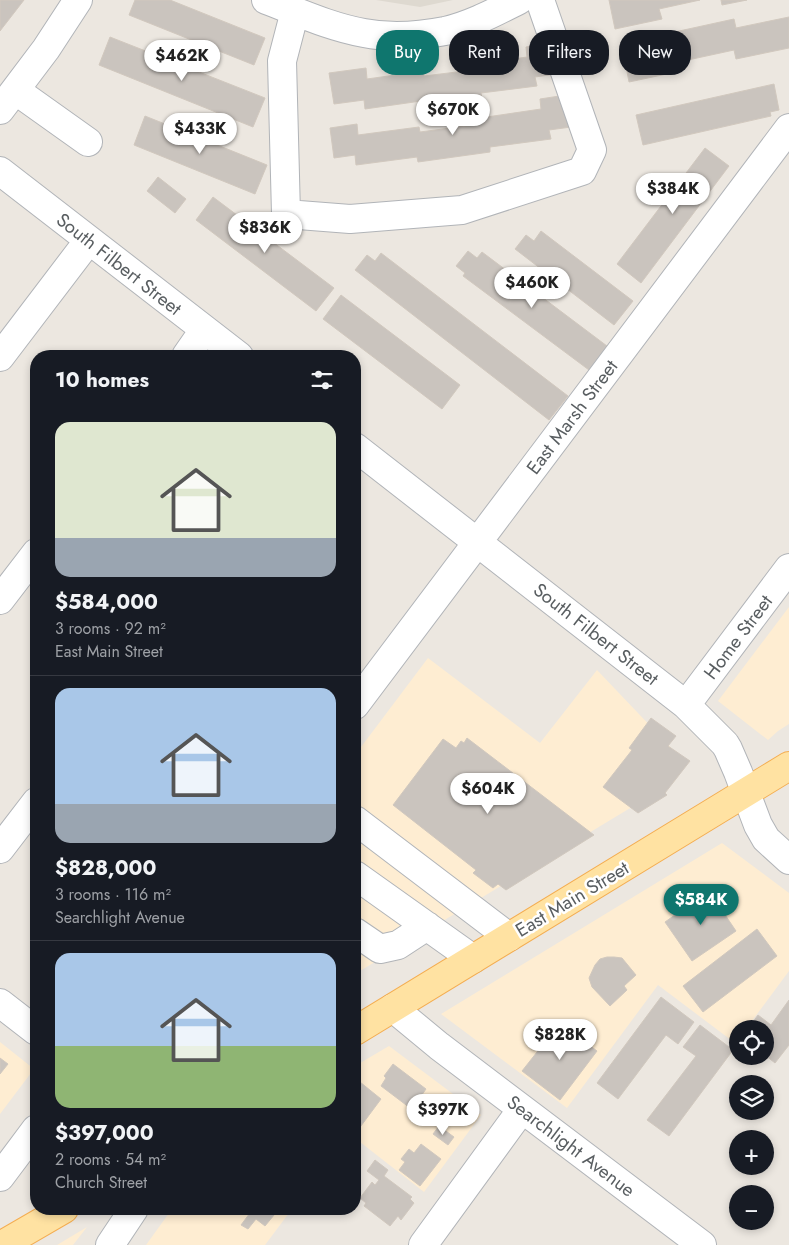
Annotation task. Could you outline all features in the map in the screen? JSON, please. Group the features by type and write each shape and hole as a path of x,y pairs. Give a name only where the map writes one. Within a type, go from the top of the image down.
{"main road":[{"name":"East Main Street","path":"361,1027 789,766"},
{"path":"2,1245 54,1215"}],"street":[{"path":"78,0 46,49 8,100 88,142"},
{"path":"266,0 345,29 392,36 446,31 477,20 519,0"},
{"path":"295,11 282,61 286,214 350,220 462,210 582,171 592,150 540,0"},
{"name":"East Marsh Street","path":"361,697 789,128"},
{"name":"South Filbert Street","path":"0,171 230,350"},
{"path":"0,356 89,240"},
{"path":"190,350 204,330"},
{"name":"South Filbert Street","path":"361,452 686,705 728,749 758,825 766,839 789,860"},
{"path":"0,600 30,561"},
{"name":"Home Street","path":"686,705 789,568"},
{"path":"0,848 30,810"},
{"path":"361,825 509,937"},
{"path":"361,879 473,959"},
{"path":"361,936 380,949 398,945 427,926"},
{"path":"0,1003 30,1026"},
{"name":"Searchlight Avenue","path":"393,1008 439,1046 702,1245"},
{"path":"423,1245 522,1109"},
{"path":"0,1177 30,1136"},
{"path":"110,1245 130,1215"}],"shaded area":[{"path":"376,0 453,0 420,7"},
{"path":"789,607 789,724 768,740 718,701"},
{"path":"428,658 540,743 597,670 678,755 675,781 361,970 361,747"},
{"path":"722,843 789,893 789,971 753,1020 729,1020 729,1038 658,985 567,1108 441,1014"},
{"path":"0,1042 30,1066 30,1074 0,1114"},
{"path":"389,1046 481,1115 424,1192 361,1143 361,1062"},
{"path":"168,1215 288,1215 265,1245 146,1245"},
{"path":"87,1227 73,1245 57,1245"}],"building":[{"path":"0,0 24,0 0,31"},
{"path":"135,0 170,0 265,38 254,65 129,15"},
{"path":"609,0 700,0 659,9 662,19 615,29"},
{"path":"721,0 747,0 722,5"},
{"path":"789,17 789,48 736,59 734,50 691,59 691,30 684,30 734,19 736,28"},
{"path":"110,37 265,98 253,127 99,65"},
{"path":"526,47 529,47 529,75 549,75 535,77 537,86 481,93 482,98 421,106 421,101 365,109 364,100 334,104 329,73 366,68 367,79 396,75 424,76 449,73 449,75 519,75 519,58 527,57"},
{"path":"628,75 662,75 629,82"},
{"path":"774,84 779,110 770,112 771,116 643,145 636,115"},
{"path":"566,95 571,127 549,130 551,139 490,147 490,152 418,162 417,157 356,165 355,155 334,158 330,128 357,124 358,135 419,127 420,132 481,124 480,118 541,109 540,99"},
{"path":"145,116 267,165 255,194 134,145"},
{"path":"705,148 729,166 641,283 617,264"},
{"path":"158,177 186,199 175,213 147,191"},
{"path":"213,197 334,288 316,311 196,220"},
{"path":"541,231 633,301 614,325 515,249 526,235 534,241"},
{"path":"468,251 477,258 482,252 607,346 589,370 463,276 465,273 456,266"},
{"path":"381,253 568,396 549,420 355,270 367,255 375,261"},
{"path":"341,295 460,385 442,409 323,319"},
{"path":"651,718 676,736 668,746 690,761 665,793 667,795 638,813 603,787 632,750 629,748"},
{"path":"467,738 594,835 506,890 498,884 493,888 473,873 476,870 393,805 443,739 456,748 461,741 464,743"},
{"path":"709,891 736,931 692,961 665,922"},
{"path":"757,929 777,956 703,1012 683,986"},
{"path":"607,957 622,958 636,975 624,986 627,990 610,1006 592,987 589,978 600,959"},
{"path":"661,997 694,1022 678,1044 666,1035 618,1099 597,1083"},
{"path":"789,1000 789,1045 775,1063 774,1062 774,1021"},
{"path":"758,1015 764,1020 754,1020"},
{"path":"560,1023 597,1051 560,1100 522,1071"},
{"path":"700,1025 729,1047 729,1055 669,1136 647,1120 696,1056 683,1047"},
{"path":"0,1058 8,1064 0,1074"},
{"path":"393,1064 426,1089 419,1099 425,1104 418,1114 381,1086 386,1078 384,1076"},
{"path":"361,1083 381,1099 361,1126"},
{"path":"439,1126 454,1137 448,1145 433,1134"},
{"path":"421,1144 441,1159 420,1186 399,1170 405,1162 401,1159 409,1149 414,1153"},
{"path":"375,1160 388,1170 384,1176 412,1197 410,1199 414,1203 401,1220 398,1216 390,1226 364,1206 366,1203 361,1197 372,1182 375,1185 379,1180 367,1171"},
{"path":"248,1215 274,1215 265,1226 256,1219 248,1229 241,1225"}]}
